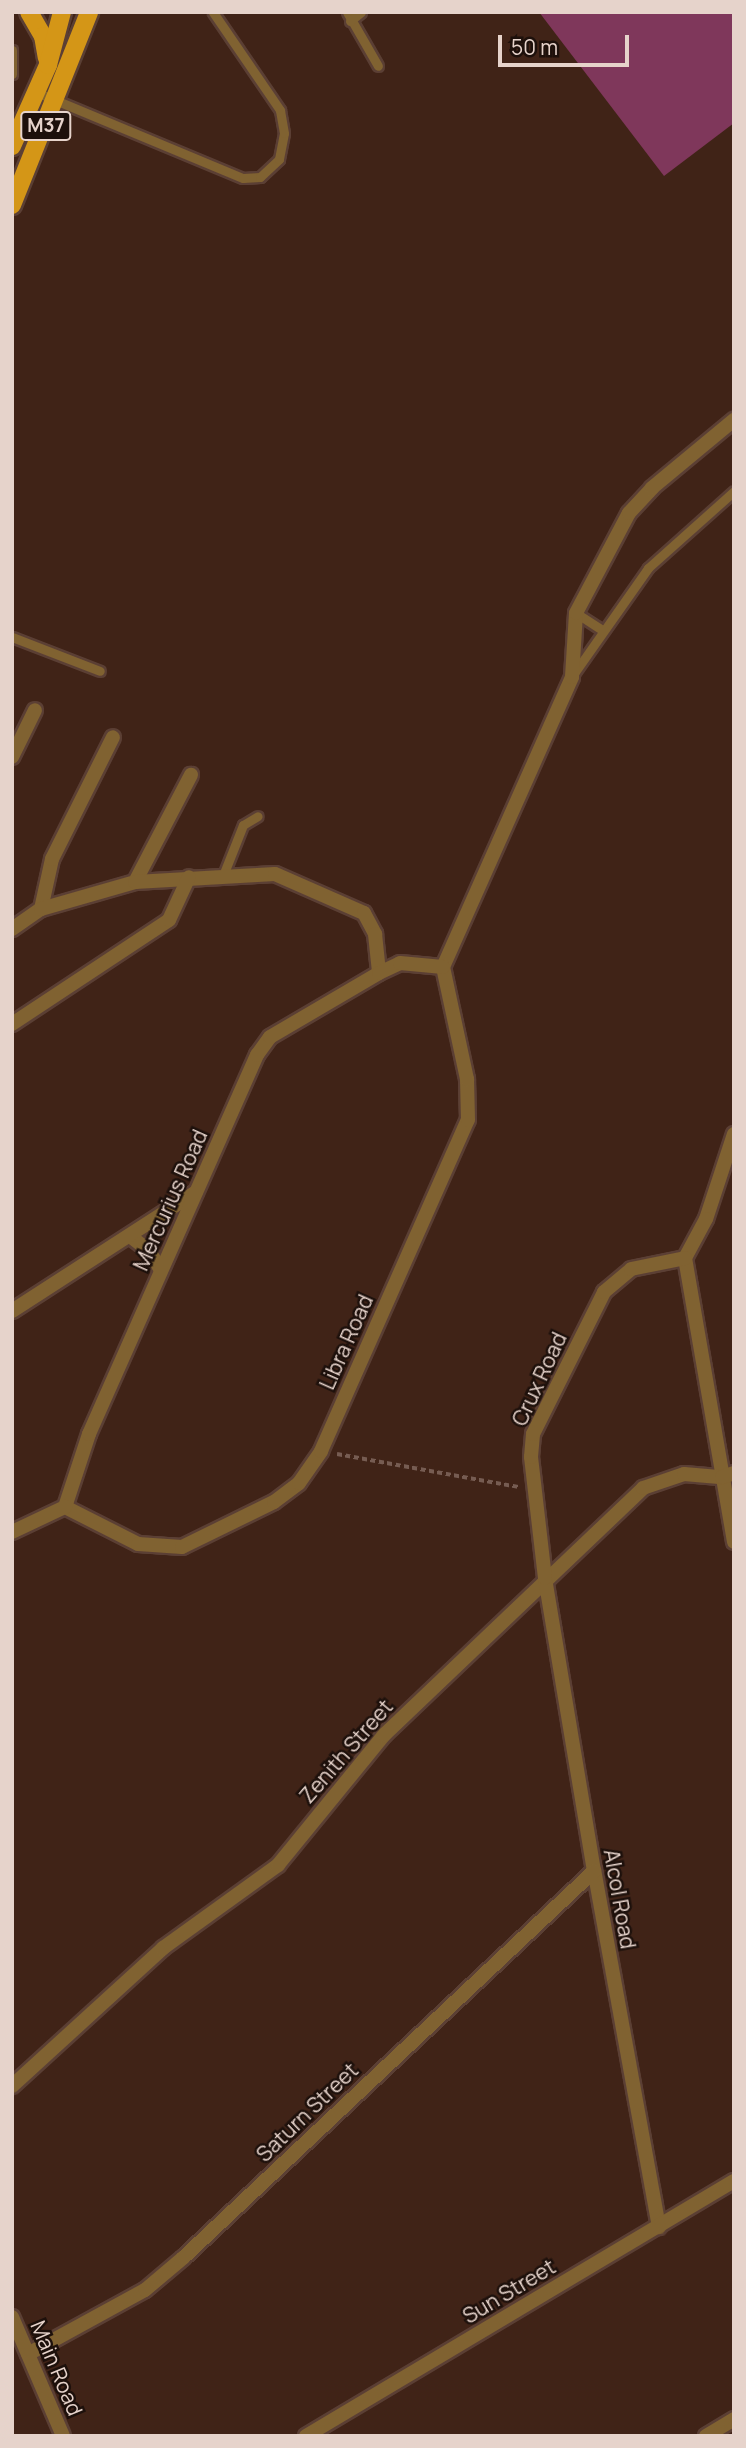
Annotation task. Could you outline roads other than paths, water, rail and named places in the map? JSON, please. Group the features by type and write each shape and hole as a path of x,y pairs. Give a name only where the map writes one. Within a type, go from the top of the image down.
{"main road":[{"path":"29,12 43,36 48,65"},
{"name":"M37","path":"12,146 48,65 62,12"},
{"name":"M37","path":"12,205 79,48 89,12"},
{"path":"79,48 100,12"}],"street":[{"path":"443,967 572,677 576,612 640,498 734,420"},
{"path":"12,757 35,710"},
{"path":"41,909 52,859 113,737"},
{"path":"135,882 191,775"},
{"path":"12,929 41,909 135,882 275,874 364,913 375,934 379,973"},
{"path":"12,1024 169,920 189,877"},
{"name":"Mercurius Road","path":"65,1507 89,1433 257,1055 270,1037 379,973 401,964 443,967"},
{"name":"Libra Road","path":"65,1507 138,1544 182,1547 274,1502 299,1483 321,1451 468,1120 467,1079 443,967"},
{"path":"734,1134 706,1219 685,1258 728,1475 734,1542"},
{"path":"12,1311 196,1191"},
{"path":"130,1236 149,1251 162,1270"},
{"name":"Crux Road","path":"545,1578 533,1489 533,1434 604,1292 631,1269 685,1258"},
{"name":"Zenith Street","path":"12,2086 163,1948 278,1865 384,1735 545,1578 643,1489 684,1474 728,1475"},
{"path":"12,1532 65,1507"},
{"name":"Alcol Road","path":"545,1578 594,1871 659,2227"},
{"name":"Saturn Street","path":"28,2354 145,2290 184,2257 594,1871"},
{"name":"Sun Street","path":"306,2436 734,2181"},
{"name":"Main Road","path":"12,2317 63,2436"},
{"path":"706,2436 734,2419"}],"lane":[{"path":"36,92 243,178 268,173 279,159 284,132 280,110 213,12"},
{"path":"361,12 349,16 378,66"},
{"path":"12,50 12,74"},
{"path":"572,677 602,630 648,568 734,491"},
{"path":"576,612 602,630"},
{"path":"12,637 100,671"},
{"path":"222,878 243,825 258,816"}]}
